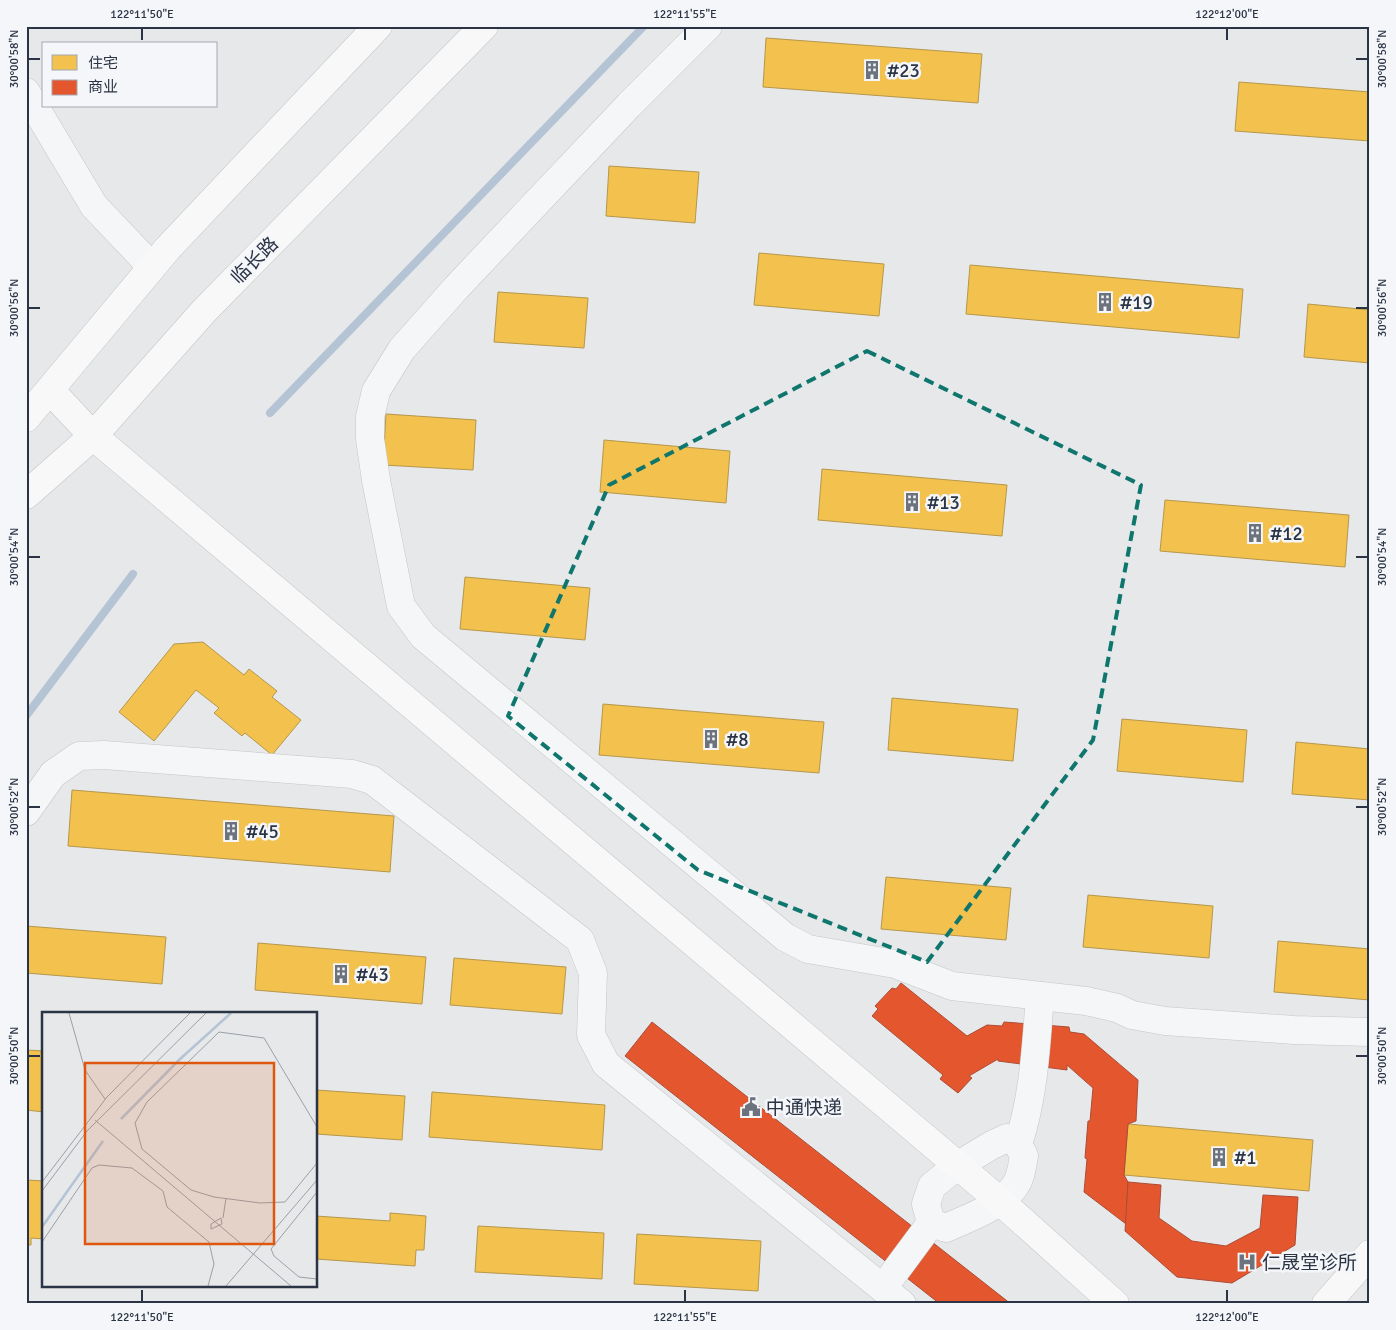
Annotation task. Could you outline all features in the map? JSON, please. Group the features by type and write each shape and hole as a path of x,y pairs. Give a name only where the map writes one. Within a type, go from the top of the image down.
{"street":[{"path":"26,418 168,248 378,26"},
{"name":"临长路","path":"26,495 93,436 204,311 484,26"},
{"path":"708,26 456,288 402,349 376,391 370,417 370,439 376,480 401,606 423,636 784,937 808,949 895,964 952,986 1086,1001 1117,1008 1132,1015 1165,1021 1294,1030 1370,1032"},
{"path":"26,92 94,206 152,267"},
{"path":"50,390 93,436 1000,1202 1116,1304"},
{"path":"26,812 53,774 79,756 104,755 352,774 372,780 580,940 593,973 591,1034 606,1064 892,1296 931,1223 926,1204 932,1186 957,1166 992,1145 1007,1138 1018,1144 1024,1156 1021,1170 1016,1184 1000,1202 946,1228 931,1223"},
{"path":"1018,1144 1025,1121 1033,1077 1040,996"},
{"path":"1326,1304 1370,1254"}],"highlighted area":[{"path":"867,351 1141,485 1093,740 927,962 698,870 508,716 609,485"}],"building: 住宅":[{"name":"#23","path":"766,38 982,54 978,103 763,87"},
{"path":"1239,82 1370,92 1370,141 1235,131"},
{"path":"609,166 699,172 695,223 606,216"},
{"path":"759,253 884,264 879,316 754,305"},
{"name":"#19","path":"970,265 1243,289 1239,338 966,314"},
{"path":"498,292 588,298 584,348 494,342"},
{"path":"1308,304 1370,310 1370,363 1304,357"},
{"path":"386,414 476,420 473,470 383,465"},
{"path":"604,440 730,451 726,503 600,492"},
{"name":"#13","path":"822,469 1007,485 1002,536 818,520"},
{"name":"#12","path":"1165,500 1349,515 1345,567 1160,551"},
{"path":"465,577 590,588 585,640 460,629"},
{"path":"203,642 244,675 249,669 277,691 272,697 301,720 272,755 245,733 242,736 214,713 219,708 196,690 154,741 119,712 174,644"},
{"path":"892,698 1018,709 1013,761 888,750"},
{"name":"#8","path":"603,704 824,722 819,773 599,755"},
{"path":"1122,719 1247,730 1243,782 1117,771"},
{"path":"1296,742 1370,749 1370,800 1292,794"},
{"name":"#45","path":"72,790 394,816 390,872 68,846"},
{"path":"886,877 1011,888 1006,940 881,929"},
{"path":"1088,895 1213,906 1209,958 1083,947"},
{"path":"26,926 166,937 162,984 26,973"},
{"path":"1278,941 1370,949 1370,1000 1274,992"},
{"name":"#43","path":"258,943 426,957 422,1004 255,990"},
{"path":"454,958 566,967 562,1014 450,1005"},
{"path":"26,1050 42,1051 42,1112 26,1110"},
{"path":"318,1090 405,1096 402,1140 318,1134"},
{"path":"432,1092 605,1105 602,1150 429,1137"},
{"name":"#1","path":"1128,1124 1313,1140 1309,1191 1124,1175"},
{"path":"26,1180 42,1181 42,1239 31,1238 31,1245 26,1245"},
{"path":"390,1213 426,1216 424,1250 416,1250 415,1266 318,1259 318,1216 390,1221"},
{"path":"478,1226 604,1233 602,1279 475,1272"},
{"path":"637,1234 761,1241 758,1291 634,1284"}],"building: 商业":[{"path":"901,983 967,1036 987,1025 1002,1026 1004,1022 1069,1027 1070,1032 1084,1034 1138,1080 1136,1121 1128,1124 1124,1175 1128,1182 1126,1224 1084,1192 1088,1121 1090,1121 1093,1088 1067,1065 1067,1070 998,1061 998,1059 969,1076 972,1078 958,1093 940,1079 943,1075 872,1016 878,1009 875,1006 892,988 896,989"},
{"path":"652,1022 1011,1304 940,1304 625,1056"},
{"path":"1128,1182 1161,1185 1159,1218 1192,1241 1226,1246 1260,1228 1263,1195 1298,1197 1295,1245 1232,1283 1177,1277 1125,1231"}],"waterway":[{"path":"270,413 644,26"},
{"path":"26,716 133,574"}],"place":[{"name":"#23","path":"872,70"},
{"name":"#19","path":"1105,302"},
{"name":"#13","path":"912,502"},
{"name":"#12","path":"1255,533"},
{"name":"#8","path":"711,739"},
{"name":"#45","path":"231,831"},
{"name":"#43","path":"341,974"},
{"name":"中通快递","path":"751,1107"},
{"name":"#1","path":"1219,1157"},
{"name":"仁晟堂诊所","path":"1247,1262"}]}
